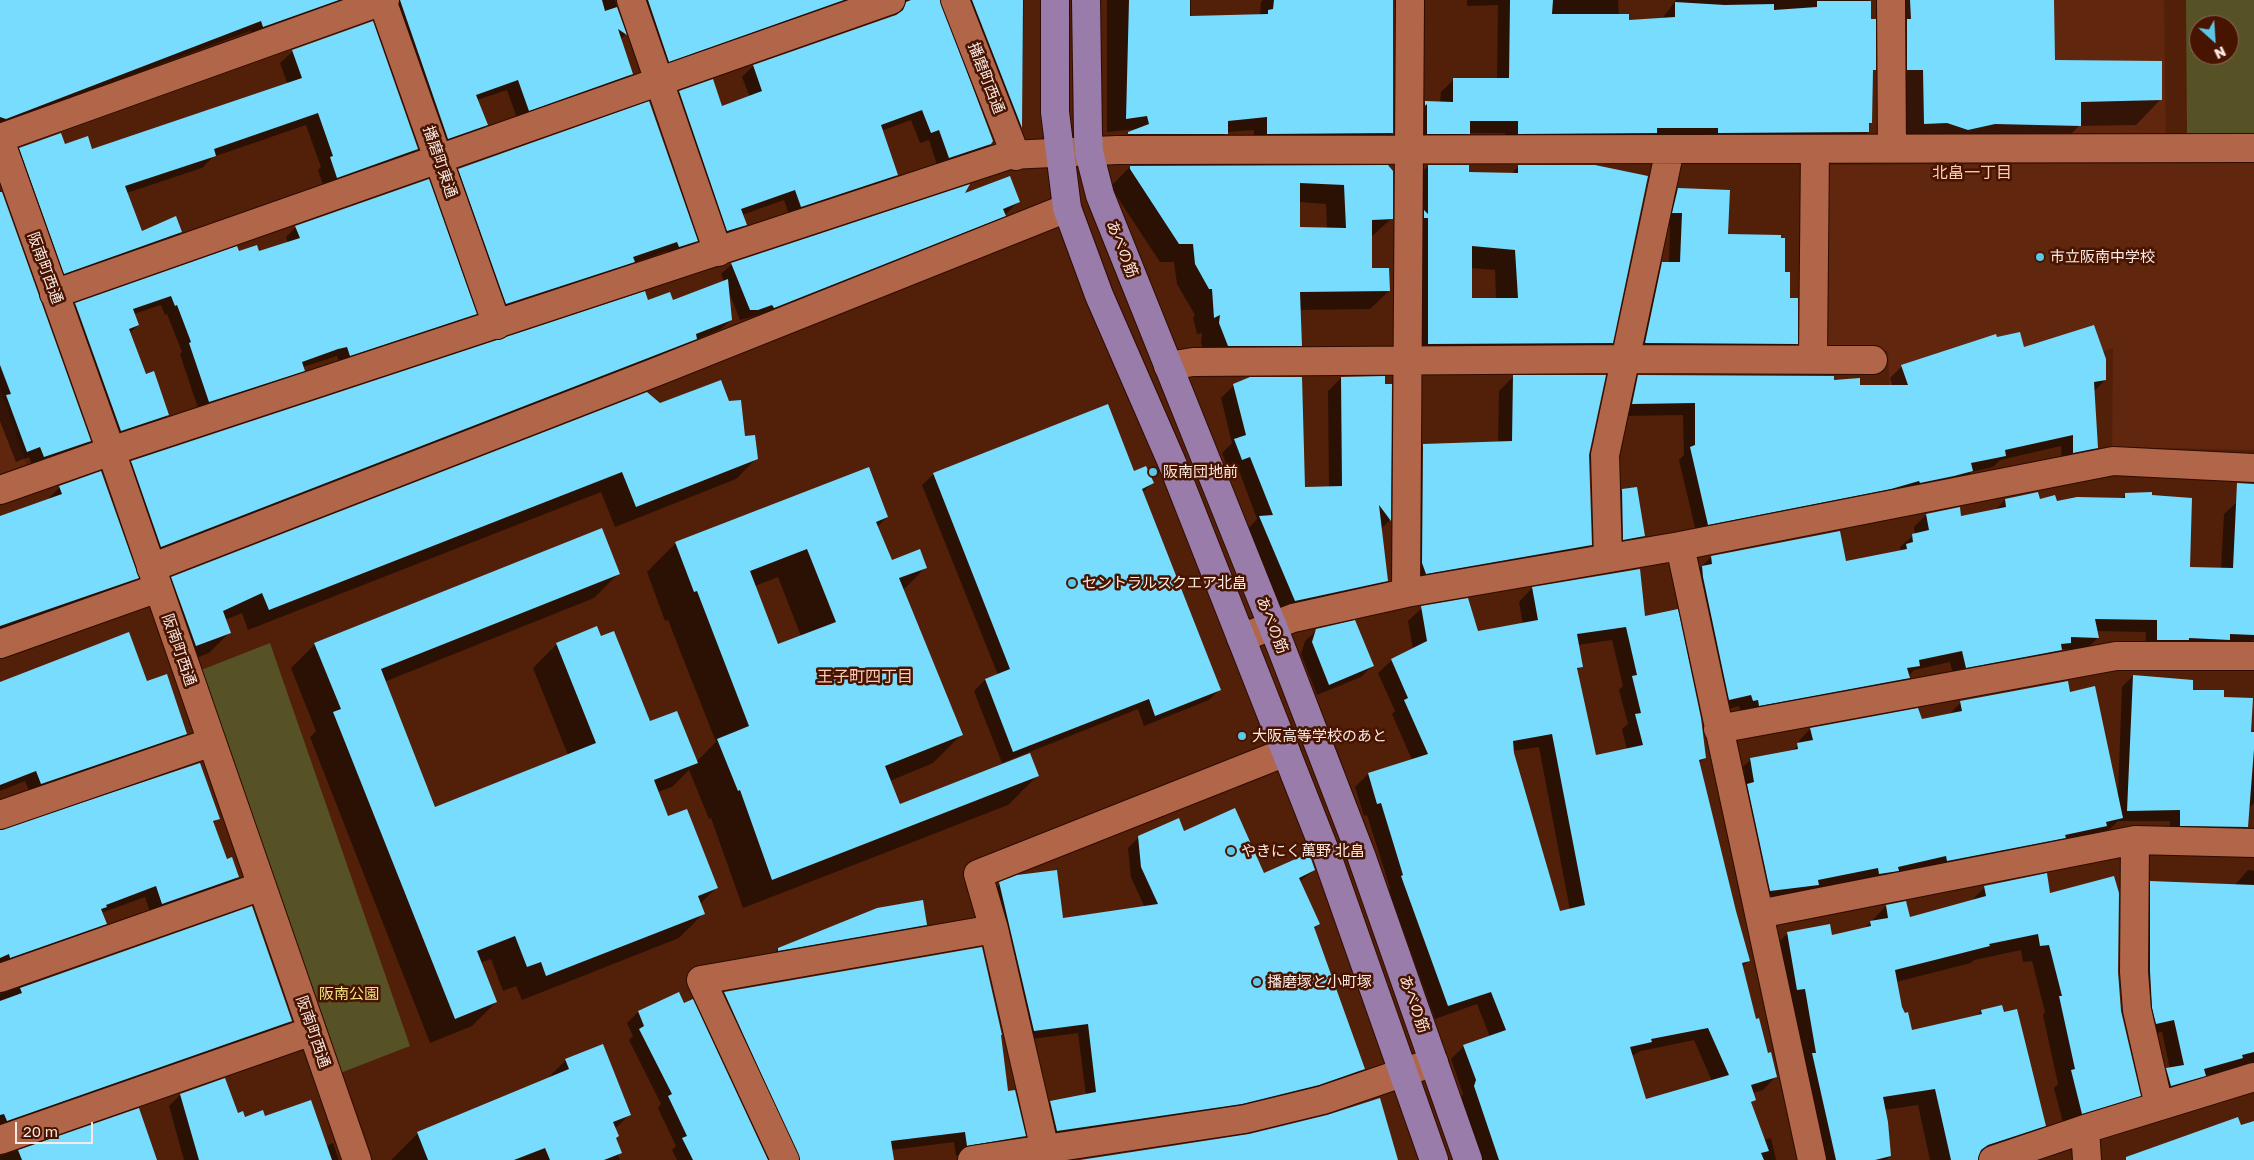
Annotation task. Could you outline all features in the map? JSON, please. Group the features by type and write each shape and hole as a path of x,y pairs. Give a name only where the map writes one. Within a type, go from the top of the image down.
{"main road":[{"path":"1055,0 1055,112 1067,208 1099,295 1173,465 1328,856 1392,1076 1434,1160"},
{"name":"あべの筋","path":"1086,0 1086,93 1089,152 1100,195 1272,625 1361,855 1468,1160"}],"street":[{"path":"0,139 383,0"},
{"name":"播磨町東通","path":"383,0 497,325"},
{"path":"631,0 718,252"},
{"path":"54,294 891,0"},
{"name":"播磨町西通","path":"955,0 1016,156"},
{"path":"1406,593 1406,361 1410,0"},
{"path":"1891,0 1892,148"},
{"name":"阪南町西通","path":"0,139 111,451 357,1160"},
{"path":"0,490 111,451 1009,156 1089,152 1815,148 2254,148"},
{"path":"1813,359 1815,148"},
{"path":"1608,558 1605,455 1670,149"},
{"path":"0,644 154,578 661,370 1067,208"},
{"path":"1168,366 1193,362 1627,358 1874,360"},
{"path":"1242,638 1293,618 1406,593 1680,546 2113,461 2254,468"},
{"path":"1680,546 1812,1160"},
{"path":"1718,729 2116,656 2254,656"},
{"path":"0,815 212,742"},
{"path":"1045,1150 994,929 978,874 1286,752"},
{"path":"1760,914 2135,840 2254,843"},
{"path":"2135,840 2134,972 2137,1010 2158,1106"},
{"path":"0,978 262,886"},
{"path":"785,1160 701,980 994,929"},
{"path":"0,1140 312,1031"},
{"path":"972,1160 1045,1150 1126,1149 1323,1100 1434,1062"},
{"path":"1993,1160 2085,1129 2254,1077"},
{"path":"2085,1129 2087,1160"}],"shaded area":[{"path":"1900,0 2164,0 2166,138 1908,136 1900,128"},
{"name":"市立阪南中学校","path":"2254,163 2254,450 2112,447 2113,348 1891,423 1888,351 1827,349 1827,165"},
{"path":"0,387 27,466 0,475"}],"green space":[{"path":"2186,0 2254,0 2254,136 2187,135"},
{"name":"阪南公園","path":"270,643 410,1046 335,1075 196,672"}],"building":[{"path":"0,0 339,0 263,27 261,21 6,119 0,117"},
{"path":"400,0 602,0 605,11 617,7 627,35 618,29 633,74 529,111 518,80 476,95 488,125 448,139"},
{"path":"648,0 844,0 669,62"},
{"path":"911,0 940,0 993,141 991,144 949,158 939,130 931,133 922,110 881,125 898,175 801,207 795,190 741,209 747,225 727,231 679,91 713,79 722,106 762,91 753,65 896,15 903,10 906,2"},
{"path":"972,0 1023,0 1022,128"},
{"path":"1129,0 1190,0 1190,16 1268,14 1268,10 1273,9 1274,0 1393,0 1393,133 1267,134 1267,117 1228,121 1228,134 1128,134 1128,132 1149,124 1147,116 1126,119"},
{"path":"1510,0 1553,0 1552,14 1629,14 1629,20 1675,17 1675,2 1725,5 1774,4 1774,10 1817,7 1817,1 1871,1 1871,19 1876,19 1876,70 1873,70 1872,123 1869,123 1869,132 1718,133 1718,128 1657,128 1657,133 1518,134 1518,121 1470,121 1470,134 1427,134 1427,104 1425,106 1425,101 1453,102 1453,78 1509,78"},
{"path":"1910,0 2054,0 2055,60 2162,61 2162,100 2081,102 2081,126 1995,124 1968,130 1947,123 1924,124 1923,70 1907,70 1907,19 1911,19"},
{"path":"373,21 418,149 337,178 330,157 333,156 318,113 214,149 216,156 125,186 142,231 176,216 182,232 64,274 19,148 61,133 65,144 88,136 92,149 302,78 292,50"},
{"path":"649,101 698,241 679,247 677,242 633,257 635,262 506,304 458,169"},
{"path":"1388,165 1393,171 1393,219 1372,220 1372,268 1389,268 1390,291 1300,292 1302,346 1228,346 1219,323 1220,315 1214,318 1212,289 1209,289 1195,264 1193,244 1179,244 1130,169 1130,166","holes":["1300,183 1344,185 1346,228 1300,227"]},
{"path":"1428,165 1469,165 1469,172 1518,173 1518,165 1595,165 1648,176 1613,343 1428,344 1428,218 1424,218 1424,210 1428,214","holes":["1472,246 1515,250 1518,298 1472,298"]},
{"path":"1010,176 1020,202 1003,209 1006,216 774,308 772,305 758,310 750,310 731,263 970,184 965,193"},
{"path":"429,179 477,314 350,356 347,347 338,349 302,362 305,371 209,402 189,343 191,342 177,305 175,306 171,296 133,309 139,325 129,329 146,374 154,371 169,415 121,431 75,303 237,246 239,251 257,245 259,251 300,238 295,226"},
{"path":"1678,188 1730,190 1728,234 1781,235 1781,238 1785,238 1785,272 1790,272 1790,298 1798,298 1798,344 1645,343 1662,262 1680,262 1682,213 1672,213"},
{"path":"0,192 2,192 91,441 44,457 40,447 27,452 6,395 11,394 0,365"},
{"path":"728,279 732,320 696,334 697,339 161,547 131,461 645,291 648,300 670,292 673,300"},
{"path":"2094,325 2106,359 2106,380 2094,382 2098,448 2073,453 2073,435 2005,450 2006,456 1971,463 1973,471 1954,476 1920,483 1919,481 1891,489 1708,525 1690,447 1695,445 1695,403 1632,404 1638,375 1834,376 1834,380 1860,378 1860,385 1908,385 1901,365 1996,334 1997,337 2020,332 2024,347"},
{"path":"1513,375 1606,375 1589,455 1592,545 1426,574 1422,563 1423,444 1512,441"},
{"path":"1385,376 1385,384 1392,384 1391,521 1379,505 1388,581 1295,601 1259,516 1273,515 1250,457 1242,460 1234,439 1246,435 1233,384 1250,377 1302,377 1305,487 1342,486 1341,377"},
{"path":"721,380 729,401 741,400 745,436 755,435 758,459 636,507 622,472 269,610 262,593 223,611 231,633 196,646 171,577 647,392 660,403"},
{"path":"1108,404 1134,471 1146,466 1154,483 1142,489 1221,690 1155,716 1149,699 1013,752 985,679 1010,669 933,473"},
{"path":"869,467 888,517 876,522 892,560 920,549 927,568 899,578 963,735 885,766 900,804 1030,753 1039,776 772,880 740,790 738,791 717,739 749,726 697,591 694,592 675,542","holes":["807,549 836,622 778,644 750,571"]},
{"path":"101,471 139,578 0,626 0,516 62,494 59,486"},
{"path":"2237,483 2254,484 2254,635 2230,634 2230,640 2189,638 2189,640 2157,640 2157,620 2095,619 2099,638 2071,637 2071,643 2061,644 2062,650 1966,668 1962,651 1919,660 1920,666 1907,668 1910,678 1759,706 1758,700 1753,701 1751,695 1729,700 1703,577 1702,566 1712,564 1711,556 1840,531 1846,561 1907,549 1906,544 1913,542 1912,534 1929,530 1926,514 1960,507 1961,516 2006,507 2005,499 2038,492 2040,499 2055,495 2057,501 2077,497 2125,498 2125,493 2152,492 2152,495 2192,498 2190,567 2233,568"},
{"path":"1637,487 1645,536 1623,540 1622,489"},
{"path":"602,528 620,574 381,669 435,807 596,743 556,643 597,626 601,636 614,631 650,721 677,711 698,763 654,780 668,816 687,809 718,888 698,896 705,914 546,976 541,962 527,967 515,936 477,951 497,1002 455,1019 333,712 341,709 314,643"},
{"path":"1640,569 1645,616 1678,609 1701,718 1706,758 1699,760 1750,961 1742,963 1756,1019 1759,1018 1768,1053 1771,1052 1777,1077 1751,1085 1756,1100 1751,1102 1769,1151 1761,1153 1764,1160 1499,1160 1474,1086 1476,1080 1463,1045 1506,1030 1491,992 1448,1006 1401,876 1403,875 1381,803 1377,804 1368,773 1428,754 1404,700 1408,698 1391,659 1427,641 1421,606 1468,598 1478,631 1538,620 1532,587","holes":["1626,627 1637,675 1632,676 1641,713 1635,714 1643,745 1596,755 1577,668 1583,667 1577,634","1552,734 1585,905 1560,911 1514,753 1513,741","1708,1028 1729,1075 1646,1099 1630,1047 1652,1042 1651,1039"]},
{"path":"1355,620 1374,666 1329,685 1312,642 1316,629"},
{"path":"129,632 147,681 167,674 187,734 41,784 36,771 0,785 0,682"},
{"path":"2133,675 2193,680 2193,690 2224,690 2224,697 2253,698 2251,732 2254,732 2254,749 2248,827 2180,826 2180,810 2127,811"},
{"path":"2068,681 2070,692 2095,686 2123,818 2106,822 2107,826 2065,835 2066,838 1947,861 1946,856 1898,867 1899,871 1879,874 1878,868 1818,880 1819,885 1770,891 1747,784 1754,782 1750,758 1798,749 1797,743 1813,740 1810,728 1918,708 1922,719 1962,711 1960,701"},
{"path":"200,763 220,819 213,821 227,859 232,857 239,877 162,904 156,886 106,905 107,907 101,909 107,924 10,958 9,954 0,958 0,830"},
{"path":"1235,808 1264,873 1309,853 1315,870 1299,878 1320,924 1314,927 1365,1069 1319,1085 1242,1104 1057,1131 1050,1101 1096,1092 1088,1024 1034,1031 999,882 1017,875 1057,870 1063,918 1158,904 1141,867 1138,836 1179,818 1184,831"},
{"path":"2047,873 2050,893 2114,876 2119,893 2118,972 2121,1011 2141,1096 2082,1114 2071,1070 2075,1069 2059,996 2062,996 2049,945 2040,946 2038,934 1989,944 1990,946 1895,970 1902,1007 1905,1013 1908,1012 1912,1030 1982,1014 1981,1010 2002,1005 2004,1012 2017,1009 2046,1126 1988,1145 1981,1150 1978,1160 1951,1160 1935,1089 1883,1097 1888,1122 1891,1156 1875,1160 1836,1160 1812,1053 1816,1053 1805,989 1797,990 1787,932 1830,924 1832,935 1871,926 1870,921 1888,918 1886,905 1906,901 1910,917 1986,896 1984,886"},
{"path":"2150,881 2254,885 2254,1052 2242,1055 2243,1058 2204,1069 2206,1076 2171,1086 2166,1068 2184,1065 2174,1020 2156,1024 2152,1008"},
{"path":"923,900 927,925 778,951 778,948 877,908"},
{"path":"252,906 292,1021 7,1121 4,1114 0,1115 0,1001 22,993 20,988"},
{"path":"982,947 1002,1035 1008,1091 1015,1090 1026,1136 967,1146 965,1132 891,1141 894,1160 800,1160 724,992"},
{"path":"679,992 684,1003 693,999 768,1160 693,1160 682,1138 687,1136 668,1096 672,1094 639,1029 644,1026 638,1011"},
{"path":"603,1044 631,1115 613,1122 619,1136 616,1138 622,1153 604,1160 550,1160 545,1148 514,1160 428,1160 417,1132 569,1069 565,1059"},
{"path":"225,1078 238,1113 243,1111 245,1117 263,1110 265,1116 311,1100 332,1160 199,1160 180,1094"},
{"path":"1380,1098 1398,1160 1080,1160 1249,1134 1327,1115"},
{"path":"139,1108 157,1160 22,1160 18,1150"},
{"path":"2238,1117 2241,1125 2254,1121 2254,1160 2126,1160 2126,1157"}],"place":[{"name":"市立阪南中学校","path":"2040,257"},
{"name":"阪南団地前","path":"1153,472"},
{"name":"セントラルスクエア北畠","path":"1072,583"},
{"name":"大阪高等学校のあと","path":"1242,736"},
{"name":"やきにく萬野 北畠","path":"1231,851"},
{"name":"播磨塚と小町塚","path":"1257,982"}],"district":[{"name":"北畠一丁目","path":"1972,173"},
{"name":"王子町四丁目","path":"865,677"}]}
